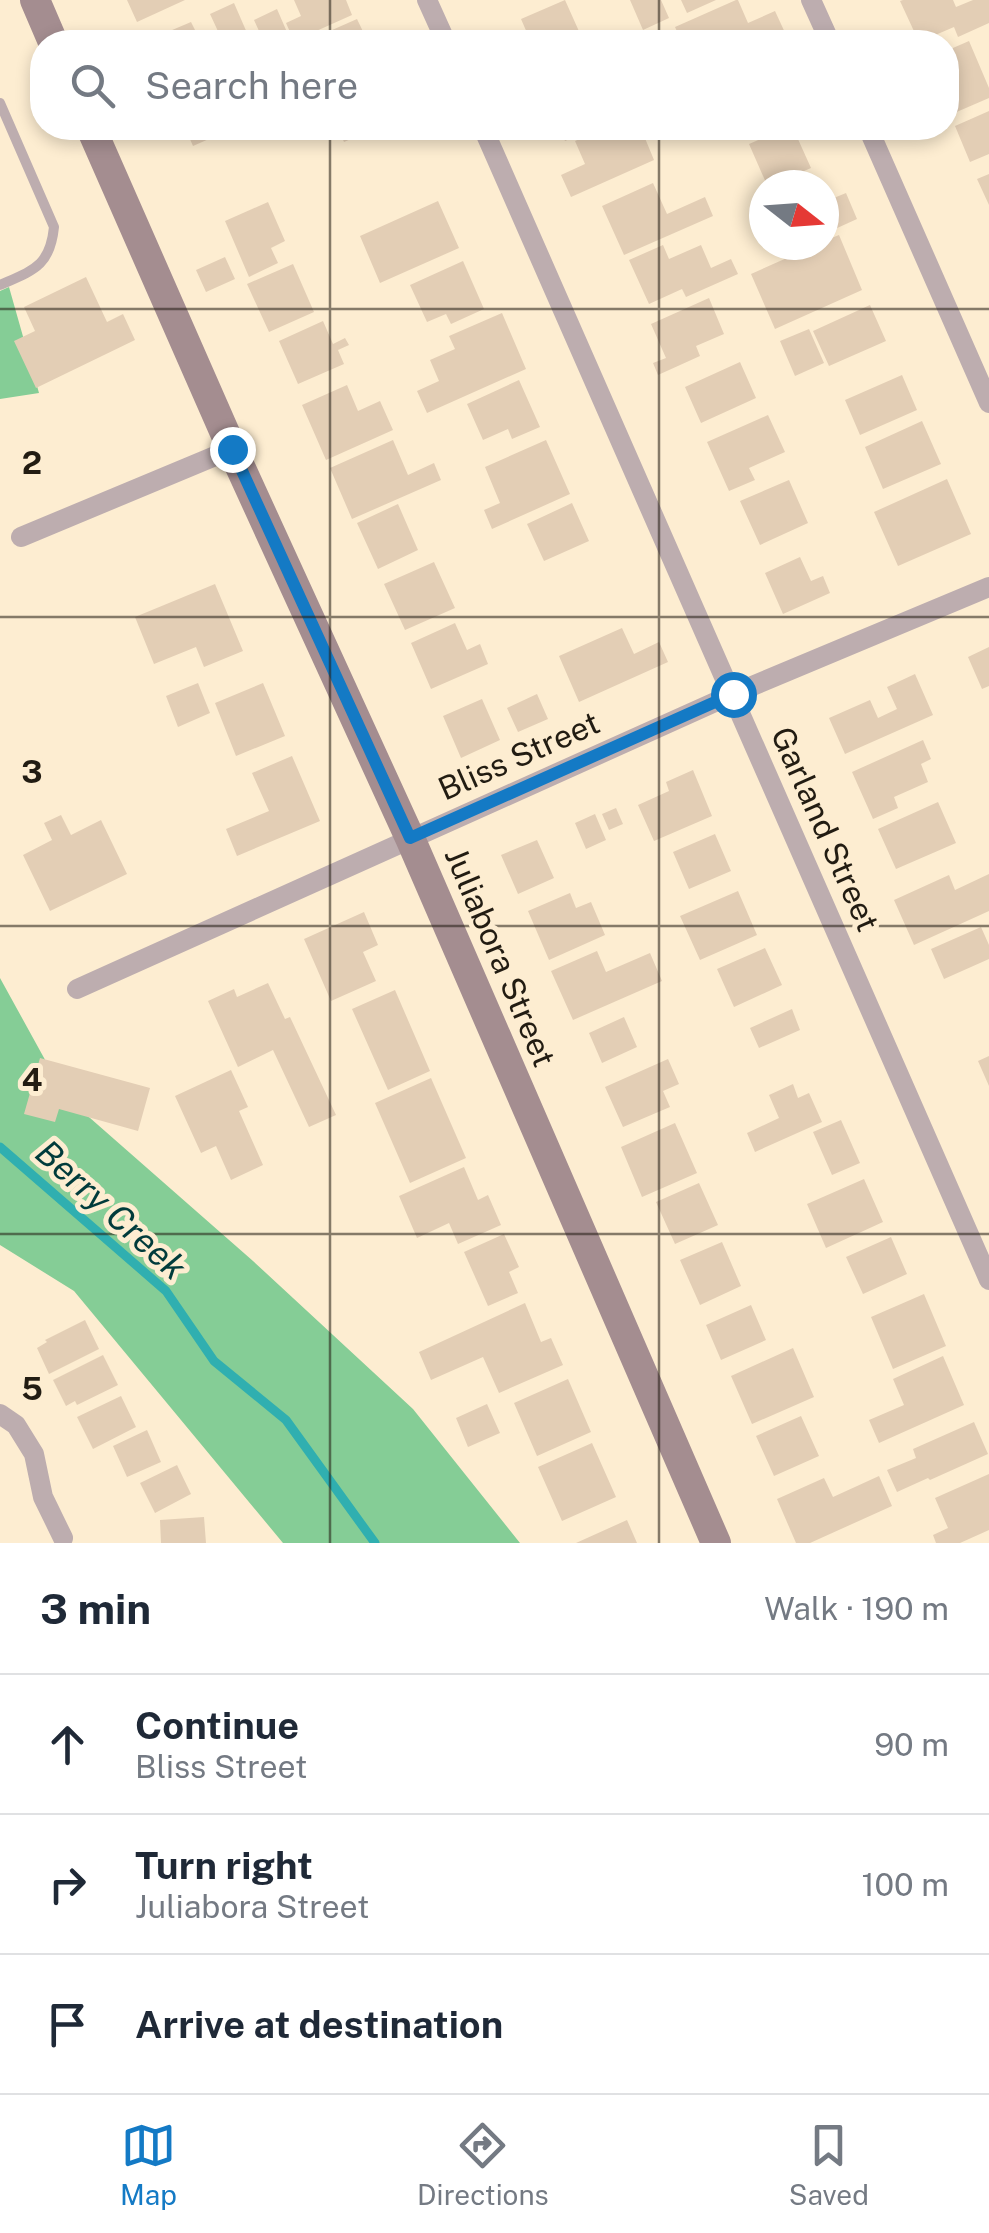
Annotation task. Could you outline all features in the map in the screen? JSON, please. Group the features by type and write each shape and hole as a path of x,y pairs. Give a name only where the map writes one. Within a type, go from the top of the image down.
{"street":[{"path":"35,0 48,30"},
{"path":"427,0 441,30"},
{"path":"812,0 825,30"},
{"name":"Juliabora Street","path":"95,140 410,838 716,1543"},
{"name":"Garland Street","path":"489,140 989,1280"},
{"path":"873,140 989,403"},
{"path":"21,537 232,449"},
{"name":"Bliss Street","path":"76,989 733,694 989,587"},
{"path":"0,1414 16,1426 34,1454 42,1497 63,1538"}],"lane":[{"path":"0,103 54,227 52,247 41,266 0,285"}],"green space":[{"path":"9,287 39,393 0,399 0,291"},
{"path":"0,978 65,1096 253,1261 413,1409 520,1543 283,1543 74,1291 0,1245"}],"building":[{"path":"127,0 185,0 137,22"},
{"path":"294,0 346,0 352,15 319,30 289,30 286,23 301,16"},
{"path":"565,0 578,30 526,30 521,19"},
{"path":"630,0 661,0 669,18 643,30"},
{"path":"681,0 716,0 687,13"},
{"path":"738,0 748,23 775,11 784,30 676,30 675,27"},
{"path":"953,0 956,7 973,0 989,0 989,23 959,37 959,30 954,27 913,30 900,1"},
{"path":"234,3 246,30 217,30 210,14"},
{"path":"277,9 286,30 259,30 254,20"},
{"path":"357,19 362,30 332,30"},
{"path":"191,22 195,30 172,30"},
{"path":"969,41 989,88 989,98 959,111 959,45"},
{"path":"989,111 989,154 970,162 959,136 959,124"},
{"path":"646,140 654,160 571,197 561,175 585,164 575,141"},
{"path":"758,140 798,140 811,168 806,170 760,170 749,144"},
{"path":"989,174 989,205 977,179"},
{"path":"653,183 667,214 705,197 713,216 624,255 602,206"},
{"path":"846,193 857,219 839,227 839,196"},
{"path":"438,201 459,248 380,283 360,236"},
{"path":"268,202 285,241 271,248 278,263 249,277 225,221"},
{"path":"839,235 862,290 775,329 751,274 782,260 839,260"},
{"path":"663,245 669,259 701,245 711,268 731,259 738,274 686,297 682,289 649,304 629,260"},
{"path":"225,257 235,279 206,292 196,270"},
{"path":"463,261 484,309 451,324 446,314 427,322 410,285"},
{"path":"293,264 314,312 269,332 247,284"},
{"path":"86,277 107,322 123,314 135,340 36,388 14,341 35,331 24,307"},
{"path":"709,298 724,334 696,346 700,356 658,375 653,363 666,358 651,324"},
{"path":"870,305 886,341 829,366 813,331"},
{"path":"502,313 526,369 427,413 417,391 439,381 430,360 455,349 449,336"},
{"path":"323,321 333,344 345,338 349,345 338,350 344,364 298,384 279,341"},
{"path":"809,329 824,363 795,376 780,341"},
{"path":"740,362 756,398 701,423 685,387"},
{"path":"902,375 917,410 860,435 845,400"},
{"path":"519,380 540,427 512,439 508,429 483,440 467,404"},
{"path":"347,385 358,411 380,401 393,430 326,460 302,405"},
{"path":"768,415 785,452 749,468 755,480 729,491 707,442"},
{"path":"922,421 941,464 883,489 865,447"},
{"path":"393,440 408,475 434,463 441,480 352,519 330,468"},
{"path":"546,440 570,494 492,529 484,510 500,503 485,467"},
{"path":"947,479 971,534 898,566 874,512"},
{"path":"789,480 808,523 760,545 740,501"},
{"path":"572,503 589,541 544,561 527,524"},
{"path":"398,504 418,550 378,569 357,523"},
{"path":"800,557 811,581 823,576 830,593 783,614 765,573"},
{"path":"434,562 455,608 405,630 384,584"},
{"path":"215,584 243,651 204,667 196,647 154,664 135,617"},
{"path":"455,623 467,650 480,644 488,664 431,689 411,643"},
{"path":"622,628 634,654 659,642 668,662 579,702 559,656"},
{"path":"989,647 989,686 982,689 968,657"},
{"path":"915,674 933,715 845,754 829,718 870,700 878,718 897,709 887,687"},
{"path":"198,683 210,713 178,727 166,696"},
{"path":"263,683 285,736 236,756 215,703"},
{"path":"537,694 548,719 518,732 507,708"},
{"path":"482,699 500,740 461,758 443,716"},
{"path":"923,740 931,759 921,764 928,782 894,797 898,808 873,819 852,772"},
{"path":"292,756 320,821 237,856 226,829 269,811 252,773"},
{"path":"693,770 712,816 654,841 638,805 669,791 666,782"},
{"path":"938,802 956,843 896,869 878,829"},
{"path":"616,808 623,824 609,830 602,814"},
{"path":"595,814 606,840 586,849 575,823"},
{"path":"61,815 71,835 101,820 127,874 50,911 23,855 52,840 44,823"},
{"path":"715,834 731,871 689,889 673,852"},
{"path":"537,840 554,878 518,894 501,855"},
{"path":"989,874 989,911 914,945 894,900 949,875 955,890"},
{"path":"738,891 757,935 700,960 680,916"},
{"path":"570,893 576,908 591,902 605,935 549,960 528,911"},
{"path":"364,912 378,945 363,952 376,981 331,1001 304,939"},
{"path":"981,927 989,945 989,959 944,979 931,949"},
{"path":"765,948 782,985 734,1007 717,969"},
{"path":"597,951 606,972 650,953 662,981 573,1020 551,971"},
{"path":"268,983 285,1019 290,1017 336,1115 309,1127 273,1050 238,1067 208,1001 234,989 237,997"},
{"path":"395,990 430,1071 388,1090 352,1009"},
{"path":"792,1009 800,1030 759,1048 750,1028"},
{"path":"624,1017 637,1047 602,1063 589,1033"},
{"path":"989,1056 989,1086 978,1061"},
{"path":"40,1058 150,1088 138,1131 59,1109 55,1122 24,1114"},
{"path":"668,1059 679,1084 663,1091 670,1107 623,1127 605,1087"},
{"path":"231,1070 248,1107 239,1111 263,1165 231,1180 216,1146 201,1153 175,1096"},
{"path":"431,1078 466,1158 410,1183 375,1103"},
{"path":"793,1084 798,1098 809,1093 822,1122 755,1152 747,1133 779,1118 769,1095"},
{"path":"841,1120 860,1163 832,1175 813,1132"},
{"path":"675,1123 697,1173 642,1197 621,1147"},
{"path":"464,1167 478,1200 488,1195 501,1225 458,1244 449,1223 417,1238 399,1196"},
{"path":"864,1179 883,1222 826,1248 807,1204"},
{"path":"699,1183 718,1225 675,1244 656,1202"},
{"path":"504,1234 519,1267 509,1272 518,1293 488,1306 464,1252"},
{"path":"891,1237 907,1274 863,1294 846,1257"},
{"path":"722,1242 741,1286 700,1305 680,1260"},
{"path":"924,1294 946,1346 893,1369 871,1317"},
{"path":"525,1303 541,1342 551,1338 563,1365 499,1393 483,1357 431,1380 419,1352"},
{"path":"751,1305 766,1340 721,1360 706,1325"},
{"path":"85,1320 99,1349 49,1374 37,1348"},
{"path":"793,1348 814,1397 752,1424 731,1376"},
{"path":"103,1355 118,1385 77,1405 75,1401 66,1406 53,1380"},
{"path":"943,1356 964,1405 879,1443 869,1420 904,1405 893,1379"},
{"path":"568,1379 591,1432 537,1456 514,1403"},
{"path":"121,1396 136,1427 93,1449 77,1417"},
{"path":"487,1404 500,1433 468,1447 456,1418"},
{"path":"801,1416 819,1456 774,1476 756,1436"},
{"path":"974,1422 988,1454 897,1492 887,1470 916,1458 913,1449"},
{"path":"147,1430 161,1462 127,1477 113,1446"},
{"path":"592,1443 616,1497 562,1521 538,1467"},
{"path":"177,1465 191,1494 155,1513 140,1483"},
{"path":"989,1474 989,1530 960,1543 936,1543 933,1535 948,1528 935,1498"},
{"path":"879,1476 892,1506 810,1543 796,1543 777,1499 824,1478 833,1497"},
{"path":"204,1517 206,1543 161,1543 160,1520"},
{"path":"627,1520 637,1543 576,1543"}],"waterway":[{"name":"Berry Creek","path":"0,1147 166,1291 214,1361 286,1420 375,1543"}],"route":[{"path":"232,449 410,838 733,694"}]}
